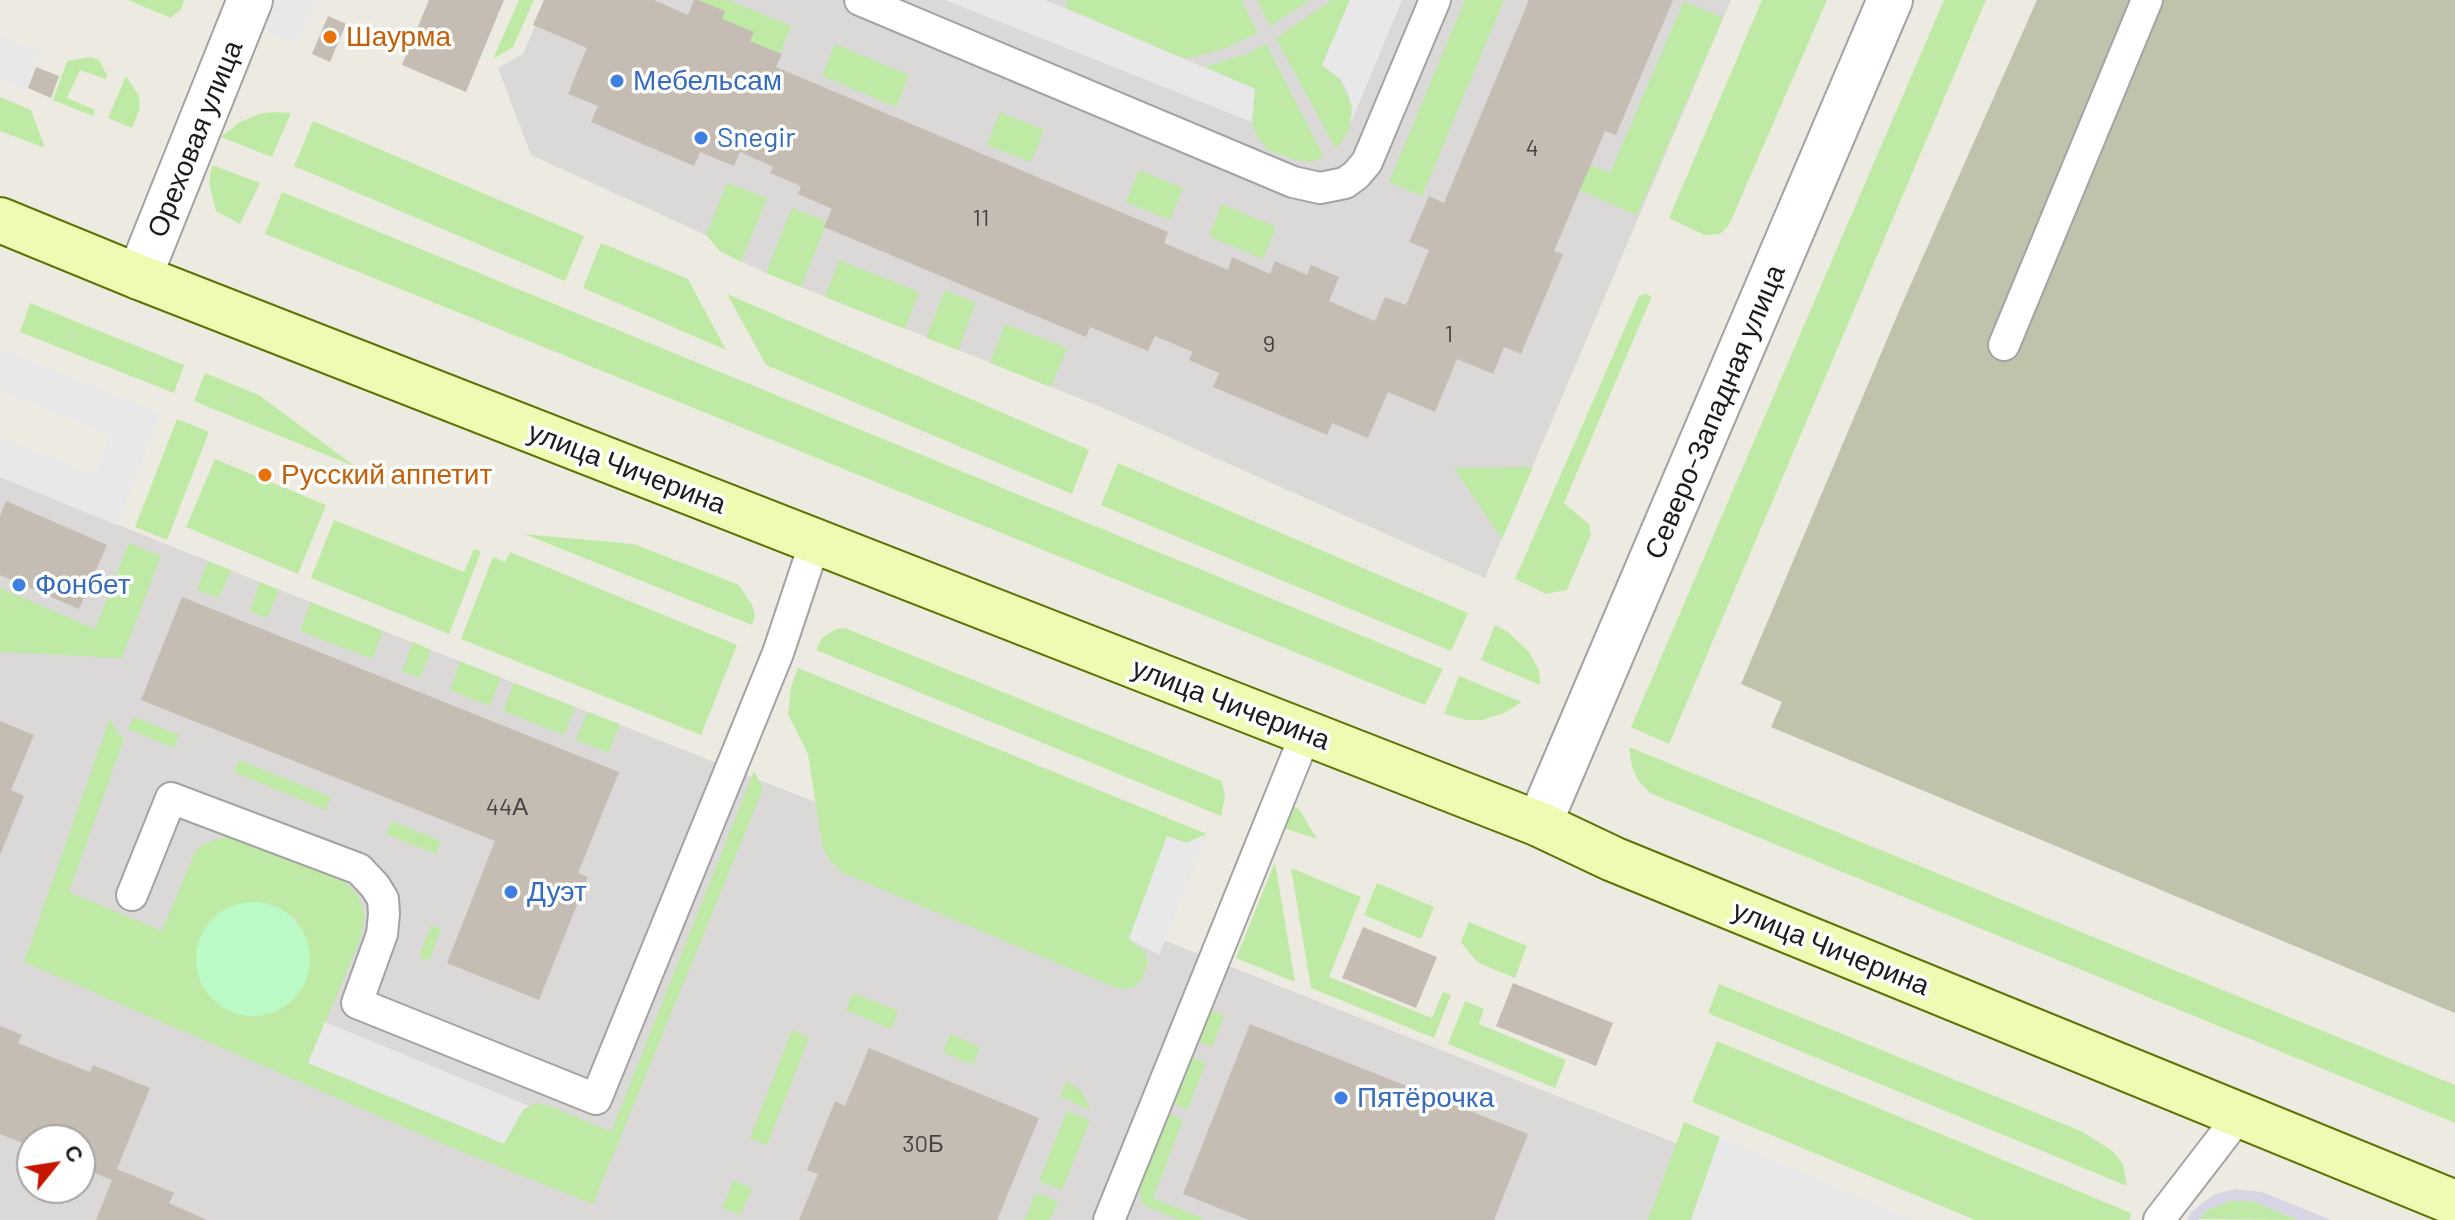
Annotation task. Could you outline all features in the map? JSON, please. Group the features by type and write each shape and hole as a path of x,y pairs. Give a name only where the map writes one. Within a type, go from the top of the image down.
{"main road":[{"name":"улица Чичерина","path":"0,220 1539,824 1613,859 2455,1203"}],"street":[{"name":"Ореховая улица","path":"139,277 250,0"},
{"name":"Северо-Западная улица","path":"1539,824 1890,0"}],"lane":[{"path":"860,0 1293,182 1320,188 1345,183 1367,162 1435,0"},
{"path":"2004,345 2147,0"},
{"path":"132,895 171,798 359,869 383,899 384,914 382,934 357,1003 596,1099 778,653 815,542"},
{"path":"1109,1220 1306,733"},
{"path":"2159,1220 2239,1116"}],"shaded area":[{"path":"274,0 317,0 297,44 261,29"},
{"path":"546,0 1731,0 1485,578 1101,407 766,273 720,251 706,235 531,155 498,68 523,54"},
{"path":"945,0 1044,0 1065,8 1255,89 1252,122"},
{"path":"1350,0 1402,0 1351,123 1352,107 1348,93 1340,79 1322,65"},
{"path":"2037,0 2455,0 2455,1013 1771,727 1782,702 1741,684 1902,304"},
{"path":"0,36 41,51 26,89 0,78"},
{"path":"0,349 162,413 116,525 0,477 0,437 94,475 110,434 0,390"},
{"path":"0,477 260,582 1870,1220 0,1220"},
{"path":"1207,834 1159,955 1129,939 1167,836 1186,843"},
{"path":"325,1022 529,1106 523,1110 504,1144 308,1063"},
{"path":"1720,1137 1913,1220 1691,1220"},
{"path":"2236,1189 2262,1192 2331,1220 2298,1220 2252,1201 2230,1201 2209,1209 2198,1220 2187,1220 2191,1212 2215,1194"}],"green space":[{"path":"128,0 184,0 181,9 171,18"},
{"path":"519,0 534,0 513,47 493,59"},
{"path":"698,0 728,0 791,26 778,58 689,21"},
{"path":"1068,0 1241,0 1258,33 1223,49 1185,59 1065,8"},
{"path":"1257,0 1310,0 1270,26"},
{"path":"1332,0 1350,0 1322,65 1340,79 1352,107 1348,132 1336,149 1276,38"},
{"path":"1465,0 1504,0 1422,196 1389,182"},
{"path":"1762,0 1827,0 1729,225 1720,234 1704,235 1669,218"},
{"path":"1944,0 1986,0 1669,744 1631,727"},
{"path":"1684,1 1723,18 1637,215 1577,189 1587,164 1610,173"},
{"path":"835,44 909,75 896,107 822,76"},
{"path":"1266,44 1324,157 1312,162 1295,160 1268,150 1257,136 1252,122 1255,89 1205,67 1244,55"},
{"path":"90,57 99,60 106,79 80,70 67,98 95,110 93,116 53,100 67,61"},
{"path":"126,76 139,96 140,108 132,128 108,118"},
{"path":"0,97 31,110 45,148 0,131"},
{"path":"1000,112 1044,130 1031,162 987,145"},
{"path":"262,113 291,113 272,157 221,137 240,122"},
{"path":"313,121 584,236 565,281 294,166"},
{"path":"212,165 260,183 240,224 216,211 209,183"},
{"path":"1139,170 1183,188 1170,220 1126,202"},
{"path":"727,183 767,198 741,262 720,251 706,235"},
{"path":"282,192 1443,669 1425,705 265,234"},
{"path":"1222,204 1276,227 1263,259 1209,236"},
{"path":"792,208 827,222 801,287 766,273"},
{"path":"601,243 688,279 726,350 583,288"},
{"path":"839,260 919,292 905,329 825,297"},
{"path":"945,290 976,303 958,350 926,338"},
{"path":"727,294 1089,450 1072,494 766,365"},
{"path":"1646,294 1652,297 1564,503 1589,524 1591,534 1567,590 1546,594 1515,579 1639,296"},
{"path":"30,303 184,365 174,393 20,332"},
{"path":"1005,324 1067,348 1051,387 990,363"},
{"path":"205,373 259,395 356,467 194,401"},
{"path":"177,419 209,432 167,540 135,527"},
{"path":"215,459 326,505 298,574 186,527"},
{"path":"1118,463 1468,613 1451,651 1101,505"},
{"path":"1533,467 1502,539 1454,468"},
{"path":"334,520 464,572 474,549 481,552 449,634 311,578"},
{"path":"524,534 634,544 739,585 752,605 755,616 752,625"},
{"path":"129,543 161,556 122,658 0,652 0,588 95,629"},
{"path":"510,552 737,645 701,735 461,639 493,557 505,562"},
{"path":"208,561 231,570 219,598 197,590"},
{"path":"260,582 279,590 267,618 250,611"},
{"path":"311,602 383,631 372,659 300,631"},
{"path":"1495,625 1508,632 1529,652 1539,670 1540,685 1481,660"},
{"path":"845,628 1222,781 1225,797 1221,816 816,650 822,638 836,629"},
{"path":"413,642 431,650 420,678 402,671"},
{"path":"460,661 501,678 490,706 450,690"},
{"path":"798,668 1207,834 1186,843 1167,837 1129,939 1145,952 1148,962 1141,981 1125,989 1114,987 843,873 830,861 823,847 808,754 788,714 791,687"},
{"path":"1459,676 1522,702 1504,713 1482,720 1466,720 1444,714"},
{"path":"514,683 575,707 564,735 503,711"},
{"path":"587,712 620,724 608,753 576,740"},
{"path":"134,717 179,735 174,748 128,729"},
{"path":"110,718 124,739 69,892 162,931 195,852 204,844 224,837 244,840 344,881 358,896 365,916 360,940 308,1063 504,1143 523,1110 536,1103 553,1107 611,1132 754,771 763,789 593,1204 443,1144 24,962","holes":["268,902 296,919 310,949 255,1017 223,1008 201,984"]},
{"path":"1629,747 2455,1085 2455,1123 1650,793 1638,780 1632,767"},
{"path":"239,760 331,797 326,810 234,772"},
{"path":"1293,806 1299,809 1317,839 1275,825"},
{"path":"392,821 441,841 436,854 386,834"},
{"path":"1275,862 1295,982 1236,958"},
{"path":"1291,868 1361,897 1329,977 1432,1018 1443,992 1451,995 1434,1038 1311,988"},
{"path":"1377,883 1434,907 1421,939 1364,915"},
{"path":"253,902 275,907 293,919 305,937 310,959 305,981 293,999 275,1011 253,1016 231,1011 213,999 201,981 196,959 201,937 213,919 231,907"},
{"path":"1469,922 1527,946 1515,978 1477,962 1461,942"},
{"path":"431,925 441,929 429,961 419,957"},
{"path":"1719,984 2081,1131 2113,1151 2123,1164 2127,1186 1708,1013"},
{"path":"853,993 898,1011 891,1029 846,1010"},
{"path":"1465,1001 1484,1009 1479,1024 1566,1060 1555,1088 1448,1044"},
{"path":"1203,1007 1224,1016 1212,1047 1191,1039"},
{"path":"792,1030 809,1038 767,1145 750,1138"},
{"path":"951,1034 980,1047 973,1065 943,1052"},
{"path":"1717,1041 2131,1213 2129,1220 1975,1220 1692,1102"},
{"path":"1184,1055 1206,1063 1187,1110 1166,1100"},
{"path":"1067,1081 1082,1092 1091,1111 1060,1096"},
{"path":"1067,1111 1090,1120 1062,1190 1039,1181"},
{"path":"1162,1111 1183,1120 1153,1198 1206,1220 1179,1220 1143,1205 1140,1175"},
{"path":"1684,1122 1720,1137 1691,1220 1648,1220"},
{"path":"734,1180 752,1189 740,1215 722,1208"},
{"path":"1035,1193 1058,1201 1050,1220 1025,1220"},
{"path":"2230,1201 2252,1201 2298,1220 2198,1219 2209,1209"}],"building":[{"path":"429,0 504,0 466,92 402,65"},
{"path":"544,0 654,0 688,15 694,0 698,0 725,11 722,19 754,32 750,41 782,54 776,67 1168,232 1164,243 1228,270 1232,257 1270,274 1275,261 1307,275 1311,265 1339,277 1329,301 1375,321 1385,297 1406,305 1429,250 1409,242 1429,196 1444,203 1529,0 1673,0 1616,135 1605,131 1554,251 1563,254 1521,354 1504,347 1493,374 1457,359 1435,412 1388,392 1368,438 1332,423 1327,435 1213,387 1219,373 1189,360 1193,352 1155,336 1148,351 1090,327 1086,337 824,227 832,209 798,194 801,186 770,173 773,167 740,152 734,166 700,152 694,166 591,122 598,106 568,94 587,48 533,25"},
{"path":"328,16 346,24 330,62 312,54"},
{"path":"36,67 59,76 51,98 28,88"},
{"path":"6,501 107,545 79,609 0,575 0,516"},
{"path":"182,597 619,772 578,873 588,877 539,1000 447,963 495,841 141,700"},
{"path":"0,721 34,735 11,790 24,796 0,855"},
{"path":"1363,927 1437,957 1416,1008 1342,978"},
{"path":"1513,983 1613,1023 1596,1066 1496,1026"},
{"path":"1250,1024 1528,1134 1494,1220 1249,1220 1183,1194"},
{"path":"0,1026 22,1035 18,1043 54,1058 90,1072 93,1065 150,1088 117,1169 174,1193 169,1203 207,1220 96,1220 112,1180 96,1174 96,1124 16,1124 16,1140 0,1134"},
{"path":"869,1048 1039,1118 997,1220 799,1220 818,1174 807,1170 835,1101 845,1106"}],"place":[{"name":"Шаурма","path":"330,37"},
{"name":"Мебельсам","path":"617,81"},
{"name":"Snegir","path":"701,138"},
{"name":"Русский аппетит","path":"265,475"},
{"name":"Фонбет","path":"19,585"},
{"name":"Дуэт","path":"511,892"},
{"name":"Пятёрочка","path":"1341,1098"}]}
